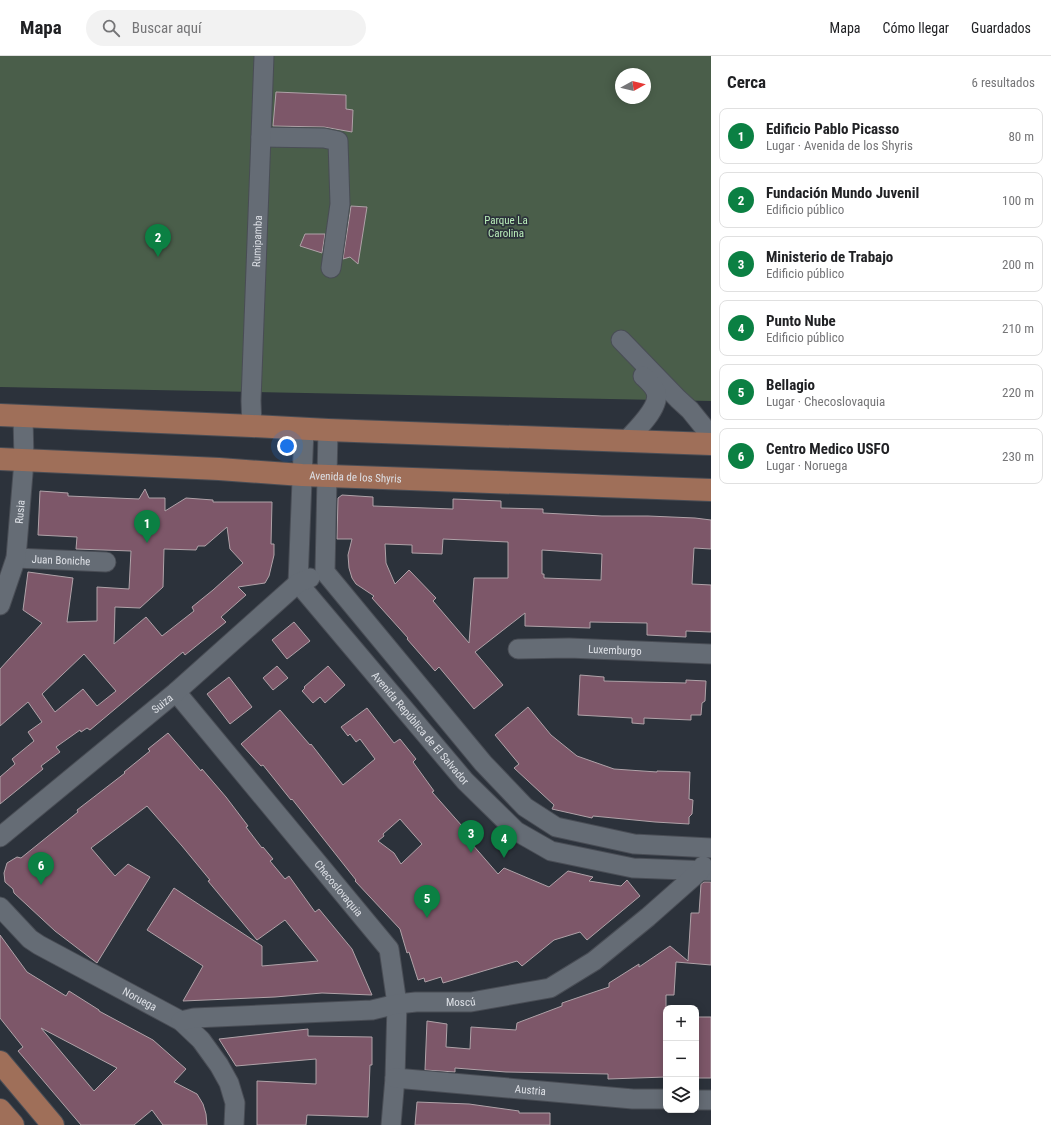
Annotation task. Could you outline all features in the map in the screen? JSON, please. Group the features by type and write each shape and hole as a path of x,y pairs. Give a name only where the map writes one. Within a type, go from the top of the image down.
{"main road":[{"path":"0,415 328,430 711,444"},
{"name":"Avenida de los Shyris","path":"0,459 219,469 302,475 711,490"},
{"path":"0,1062 53,1125"},
{"path":"0,1110 13,1125"}],"street":[{"name":"Rumipamba","path":"252,426 251,401 264,56"},
{"path":"261,137 324,138 338,141 340,204 330,268"},
{"path":"626,441 652,410 657,400 657,394 655,389 618,343 690,410 711,436"},
{"name":"Rusia","path":"0,605 16,558 24,461 23,416"},
{"path":"298,583 304,429"},
{"path":"328,430 325,572 483,763 525,807 556,827 634,844 711,849 706,871"},
{"name":"Juan Boniche","path":"16,558 106,562"},
{"name":"Suiza","path":"0,837 176,692 298,583 325,572"},
{"name":"Avenida República de El Salvador","path":"298,583 466,781 516,831 551,851 633,868 706,871"},
{"name":"Luxemburgo","path":"518,650 569,648 711,654"},
{"name":"Checoslovaquia","path":"176,692 389,949 397,1004 395,1078 391,1125"},
{"name":"Moscú","path":"181,1021 194,1018 372,1010 397,1004 416,1002 471,1002 550,988 594,961 706,871"},
{"name":"Noruega","path":"0,907 30,938 39,945 181,1021 201,1040 219,1065 229,1083 235,1103 234,1125"},
{"name":"Austria","path":"395,1078 633,1099 663,1100"},
{"path":"699,1100 711,1100"}],"green space":[{"name":"Parque La Carolina","path":"0,56 711,56 711,401 0,387"}],"building":[{"path":"276,92 346,95 346,109 353,110 352,132 324,127 273,126"},
{"path":"351,206 367,207 358,264 350,257 343,259"},
{"path":"305,234 325,234 322,253 300,246"},
{"path":"145,489 149,498 165,498 165,511 186,498 213,500 213,502 272,502 271,544 274,544 274,555 269,576 265,583 238,587 246,595 221,617 226,622 185,655 183,652 90,730 87,728 81,732 80,730 56,747 60,752 41,766 43,769 0,804 0,777 15,764 12,759 34,741 28,732 42,722 28,702 0,726 0,669 42,623 23,610 28,572 73,578 67,622 97,621 97,587 129,589 131,551 76,549 77,537 38,535 40,491 68,493 68,496 139,499","holes":["227,527 230,549 243,563 192,607 194,611 162,636 146,617 114,644 115,607 140,608 163,587 164,549 196,550 198,546 205,546","84,654 116,691 97,706 83,689 55,712 42,694"]},
{"path":"342,495 373,497 373,506 453,509 453,499 501,501 501,508 543,509 543,513 602,516 648,516 711,520 711,549 694,548 692,584 711,585 711,632 686,631 686,637 647,635 647,623 590,622 590,628 525,626 525,613 475,652 503,685 474,709 439,667 435,671 372,598 374,596 356,584 352,578 349,568 348,555 352,539 337,539 338,498","holes":["443,539 508,542 508,578 474,578 469,643 433,601 436,598 409,570 395,584 386,563 385,544 412,545 412,553 442,554","542,550 602,554 601,580 544,578 544,574 542,574"]},
{"path":"294,622 310,641 287,659 272,640"},
{"path":"277,666 288,678 273,690 263,678"},
{"path":"328,666 345,685 325,703 320,697 313,703 302,691 305,688 304,687"},
{"path":"580,675 604,677 604,681 686,683 686,680 706,681 705,701 702,703 701,715 691,715 691,720 644,718 644,724 632,723 632,718 578,715"},
{"path":"229,677 252,707 230,724 207,694"},
{"path":"528,707 551,735 577,756 614,769 657,772 690,772 689,799 693,800 692,814 689,817 689,824 593,816 592,818 552,809 554,805 514,768 519,764 495,735"},
{"path":"367,708 394,743 400,739 416,759 413,762 434,791 432,792 462,826 459,829 498,874 504,868 549,887 568,871 593,877 589,881 621,886 627,880 640,896 587,940 580,932 554,940 522,966 517,961 443,983 441,977 425,982 424,978 418,980 409,952 407,953 400,929 355,881 356,880 292,799 291,800 263,765 261,766 241,744 280,710 310,745 311,744 343,785 375,759 360,739 356,742 350,734 348,736 341,727","holes":["400,819 422,844 401,864 394,853 378,841 384,836 383,834"]},
{"path":"168,733 226,797 248,826 246,827 262,848 263,847 273,859 270,861 285,879 289,876 315,912 319,909 352,949 372,995 322,993 275,997 183,1001 203,966 147,930 174,888 262,946 262,966 318,961 285,920 257,940 208,881 210,880 147,806 91,848 115,876 128,864 150,877 97,963 55,931 14,893 13,889 5,882 4,873 7,863 17,857 21,858 78,812 77,810 125,773 124,772 150,751 148,749"},
{"path":"704,882 711,882 711,965 676,962 674,995 666,995 666,1005 663,1005 663,1077 608,1079 608,1074 506,1072 455,1068 455,1072 425,1070 427,1021 447,1024 446,1047 470,1049 471,1027 516,1030 517,1023 562,1006 562,1003 609,987 609,983 639,964 639,967 670,946 688,961 691,913 699,913 701,884"},
{"path":"0,935 27,972 66,996 69,991 99,1011 153,1040 186,1069 174,1082 197,1094 203,1104 207,1125 163,1125 152,1110 134,1125 81,1125 18,1051 23,1047 0,1018","holes":["41,1028 117,1068 94,1091"]},
{"path":"699,1017 711,1017 711,1078 699,1078"},
{"path":"308,1029 308,1036 372,1037 372,1065 370,1065 368,1117 307,1115 306,1125 257,1125 257,1081 316,1084 316,1059 236,1066 219,1039"},
{"path":"417,1102 469,1104 519,1111 519,1113 550,1113 550,1125 415,1125"}],"place":[{"name":"Fundación Mundo Juvenil","path":"158,257"},
{"name":"Edificio Pablo Picasso","path":"147,543"},
{"name":"Ministerio de Trabajo","path":"471,853"},
{"name":"Punto Nube","path":"504,858"},
{"name":"Centro Medico USFO","path":"41,885"},
{"name":"Bellagio","path":"427,918"}]}
